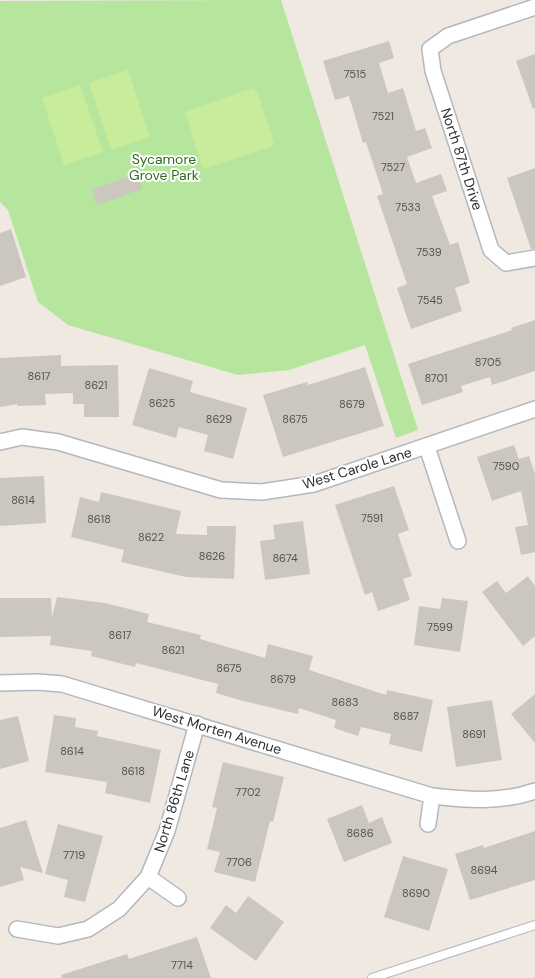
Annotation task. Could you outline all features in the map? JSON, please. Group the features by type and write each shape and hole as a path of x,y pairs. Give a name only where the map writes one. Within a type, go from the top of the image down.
{"street":[{"name":"North 87th Drive","path":"535,7 448,36 430,49 434,71 491,250 506,263 535,258"},
{"name":"West Carole Lane","path":"0,442 22,437 58,442 221,490 262,492 314,484 535,409"},
{"path":"427,446 458,541"},
{"name":"West Morten Avenue","path":"0,683 38,682 62,684 432,796 465,800 495,800 535,791"},
{"name":"North 86th Lane","path":"16,929 58,936 88,929 119,909 148,877 167,832 197,724"},
{"path":"428,824 432,796"},
{"path":"148,877 178,898"}],"lane":[{"path":"372,978 535,925"}],"green space":[{"name":"Sycamore Grove Park","path":"281,0 418,430 396,438 365,345 289,370 238,375 68,325 38,302 8,210 0,202 0,1"},
{"path":"128,70 150,137 111,150 89,83"},
{"path":"80,85 103,152 64,165 42,98"},
{"path":"252,88 257,92 274,142 273,146 203,169 185,112"}],"building":[{"path":"389,41 394,58 379,63 388,93 403,88 416,131 425,128 432,148 407,157 416,183 441,174 447,191 432,196 450,245 458,242 470,283 455,288 462,311 411,329 397,288 407,284 377,196 383,194 366,142 363,143 349,96 335,100 323,61"},
{"path":"535,54 535,108 533,109 516,61"},
{"path":"535,168 535,249 531,249 507,178"},
{"path":"137,174 142,189 97,205 92,189"},
{"path":"11,229 26,277 0,286 0,233"},
{"path":"535,320 535,371 492,385 490,377 461,386 463,392 422,405 408,364 512,330 511,328"},
{"path":"61,355 61,366 118,365 119,417 84,417 84,404 73,404 73,393 45,394 46,405 17,406 17,404 0,407 0,358"},
{"path":"365,367 384,426 283,457 263,395 307,382 308,385"},
{"path":"149,368 193,381 190,392 247,408 233,459 204,451 208,435 179,427 176,438 132,425"},
{"path":"514,445 519,459 529,456 535,474 535,552 521,555 515,527 528,525 521,491 492,501 477,457"},
{"path":"44,476 46,523 0,526 0,478"},
{"path":"394,486 409,530 398,534 412,576 403,579 410,600 378,611 372,592 365,595 335,505"},
{"path":"101,492 181,511 176,534 207,535 207,526 236,526 234,579 186,577 121,562 124,550 71,537 80,497 99,502"},
{"path":"303,521 310,574 265,580 260,541 275,539 273,525"},
{"path":"528,576 535,586 535,636 523,646 482,592 497,581 506,593"},
{"path":"57,597 105,603 149,614 147,622 201,635 200,639 265,658 268,644 313,656 309,670 386,695 387,690 433,700 422,752 389,744 391,734 361,727 358,736 334,728 336,720 299,708 298,714 216,693 218,684 136,663 135,667 91,656 92,651 50,645 51,636 0,637 0,598 51,598 52,617"},
{"path":"442,598 468,601 460,652 414,645 419,606 440,609"},
{"path":"535,694 535,743 511,714"},
{"path":"492,700 502,760 456,767 447,707"},
{"path":"54,715 76,718 75,727 98,731 97,736 161,750 150,803 105,793 107,782 45,772"},
{"path":"18,716 29,761 0,769 0,720"},
{"path":"223,762 284,777 273,822 270,821 255,882 214,872 220,852 207,849 217,808 212,807"},
{"path":"362,805 369,823 382,817 392,843 344,862 327,819"},
{"path":"26,820 43,873 20,867 24,880 0,887 0,828"},
{"path":"58,824 103,836 85,902 64,897 68,880 45,874"},
{"path":"535,831 535,880 470,900 455,854 483,845 484,848"},
{"path":"403,856 448,869 429,931 384,917"},
{"path":"248,896 284,922 256,961 210,928 226,905 236,913"},
{"path":"197,937 211,978 62,978 61,975 127,954 129,959"}]}
